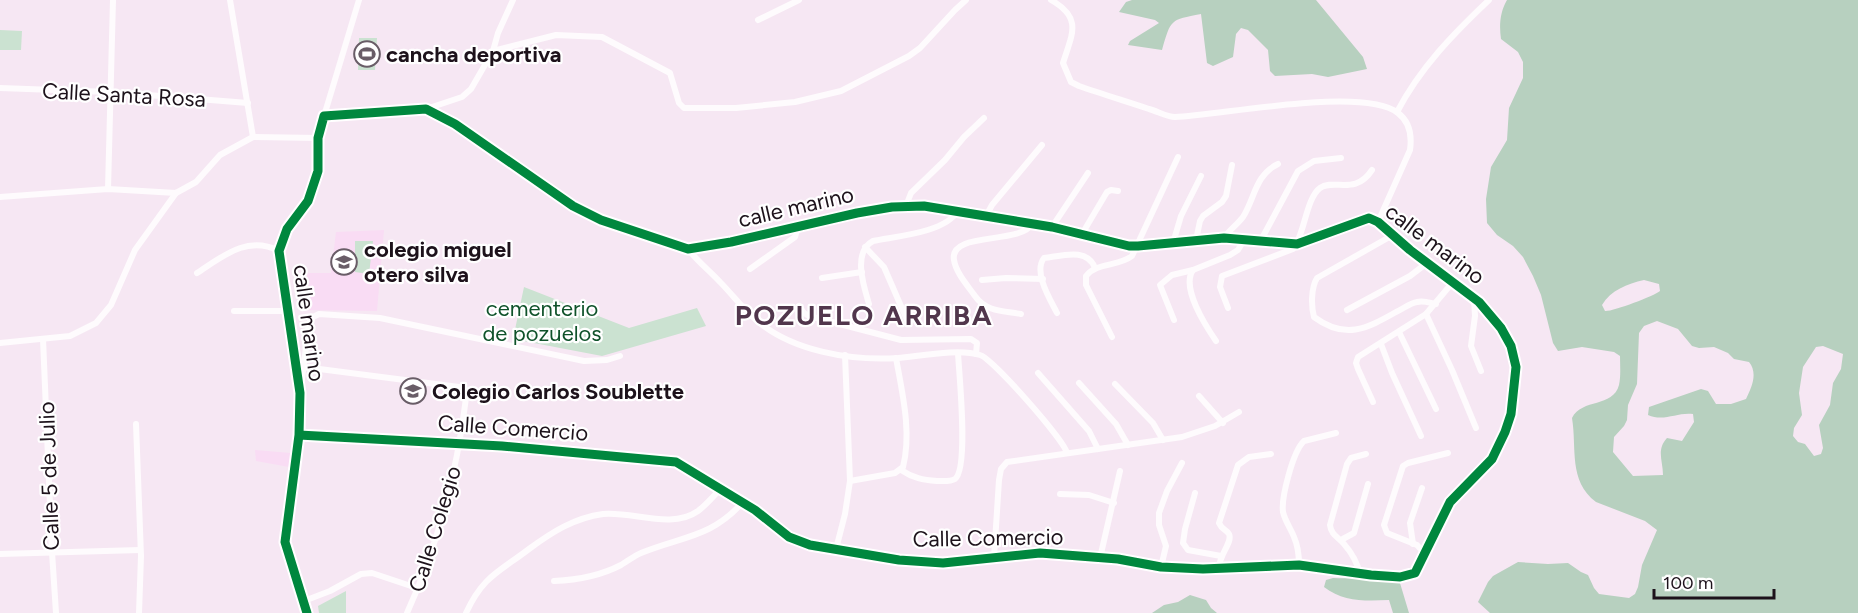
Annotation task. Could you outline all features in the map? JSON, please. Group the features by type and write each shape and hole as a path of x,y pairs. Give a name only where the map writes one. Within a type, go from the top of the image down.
{"street":[{"path":"108,189 113,0"},
{"path":"230,0 253,137"},
{"path":"358,0 324,116 426,109 467,94 493,51 498,33 514,0"},
{"path":"758,20 799,0"},
{"path":"493,51 556,35 602,37 670,72 679,103 684,108 736,108 795,102 841,91 909,56 921,48 966,0"},
{"path":"1051,0 1065,8 1072,19 1071,36 1063,63 1071,82 1172,117 1345,101 1381,105 1397,112 1410,130 1412,138 1410,150 1378,222"},
{"path":"1397,112 1408,91 1430,61 1489,0"},
{"name":"Calle Santa Rosa","path":"0,88 110,92 248,103"},
{"name":"calle marino","path":"426,109 455,124 573,206 601,220 688,249 731,242 857,213 906,206 924,206 1052,227 1129,246 1224,238 1297,244 1369,218 1378,222 1491,314 1511,346 1516,367 1511,414 1492,459 1450,502 1415,573"},
{"name":"calle marino","path":"307,613 285,543 299,435 300,393 279,250 287,230 308,201 318,171 318,138 324,116"},
{"path":"906,206 911,193 984,118"},
{"path":"0,343 70,336 96,323 111,305 135,250 176,194 196,182 220,155 253,137 318,138"},
{"path":"986,216 992,205 1042,145"},
{"path":"1112,337 1085,282 1087,274 1095,268 1126,261 1132,256 1178,157"},
{"path":"1260,242 1298,171 1314,161 1341,158"},
{"path":"1224,238 1244,216 1260,178 1278,164"},
{"path":"1196,240 1200,220 1226,196 1232,165"},
{"path":"1228,308 1220,286 1222,276 1293,249 1320,188 1354,184 1367,177 1372,170"},
{"path":"1052,227 1088,173"},
{"path":"1173,243 1181,216 1201,176"},
{"path":"0,196 108,189 176,194"},
{"path":"1082,234 1107,192 1118,191"},
{"path":"869,304 862,272 865,247 873,241 936,227 950,221 958,211"},
{"path":"1021,314 992,310 980,303 964,280 954,256 956,249 966,243 1023,233 1029,230 1032,224"},
{"path":"750,269 795,237 798,227"},
{"path":"1393,235 1317,278 1313,290 1314,317 1341,330 1353,331 1416,302 1436,304"},
{"path":"1174,320 1160,285 1172,275 1193,270 1230,255 1240,247 1244,240"},
{"path":"196,273 228,253 245,246 268,245 279,250"},
{"path":"865,247 884,267 907,320"},
{"path":"688,249 754,318 772,331 802,345 845,355 896,358 958,353 976,354 991,362 1064,443 1068,453"},
{"path":"1057,313 1043,279 1040,266 1044,258 1081,255 1090,259 1095,268"},
{"path":"1347,310 1410,276 1427,263"},
{"path":"1193,270 1188,280 1192,295 1204,322 1216,341"},
{"path":"822,278 862,272"},
{"path":"982,280 1043,279"},
{"path":"1373,402 1356,360 1426,314 1453,282"},
{"path":"1474,298 1475,316 1471,341 1481,371"},
{"path":"799,306 808,316 892,339 909,341 971,339 977,343 976,354"},
{"path":"234,311 287,311"},
{"path":"1426,314 1476,428"},
{"path":"300,393 311,319 315,315 380,318 584,361 607,360 620,356"},
{"path":"1399,332 1436,409"},
{"name":"Calle 5 de Julio","path":"43,339 56,613"},
{"path":"1381,344 1421,436"},
{"path":"901,470 916,478 927,480 949,481 957,478 962,457 958,353"},
{"path":"836,549 850,481 845,355"},
{"path":"850,481 895,473 901,470 904,463 905,429 896,358"},
{"name":"Calle Colegio","path":"304,367 459,387 464,390 466,398 460,444 437,533 407,613"},
{"path":"1038,373 1089,431 1098,448"},
{"path":"1079,383 1116,424 1128,445"},
{"path":"1115,384 1154,423 1163,440"},
{"path":"1199,396 1223,423"},
{"path":"994,558 996,511 1003,466 1010,461 1194,434 1223,423 1239,412"},
{"path":"136,424 140,550 139,613"},
{"path":"1299,565 1297,544 1285,519 1283,508 1296,453 1304,441 1336,433"},
{"name":"Calle Comercio","path":"299,435 460,444 676,462 743,502 789,537 810,545 899,560 943,563 1040,553 1100,558 1161,567 1219,568 1299,565 1400,577 1415,573"},
{"path":"1425,554 1413,544 1389,534 1384,529 1399,472 1403,466 1448,453"},
{"path":"1219,568 1221,556 1228,546 1230,537 1219,524 1236,468 1245,459 1271,454"},
{"path":"1360,574 1355,558 1341,540 1333,534 1330,525 1345,467 1351,458 1366,454"},
{"path":"1161,567 1166,546 1159,525 1159,513 1167,491 1182,463"},
{"path":"1100,558 1120,471"},
{"path":"1341,540 1354,533 1368,484"},
{"path":"465,613 474,596 489,577 559,528 575,521 607,514 680,518 700,509 721,488"},
{"path":"1413,544 1410,523 1422,488"},
{"path":"1196,493 1183,543 1188,550 1221,556"},
{"path":"1060,494 1089,495 1114,503"},
{"path":"554,581 596,575 623,564 640,553 710,530 731,516 743,502"},
{"path":"0,554 140,550"},
{"path":"304,601 330,591 361,574 372,573 417,588"}],"shaded area":[{"path":"384,230 377,311 303,310 305,273 331,273 336,232"},
{"path":"255,450 291,453 289,467 256,461"}],"green space":[{"path":"1132,0 1316,0 1363,57 1367,69 1328,77 1312,74 1275,76 1270,71 1268,50 1248,30 1241,28 1236,34 1233,57 1213,66 1207,63 1201,14 1173,23 1162,50 1128,45 1130,41 1159,23 1155,20 1119,12 1126,2"},
{"path":"1507,0 1858,0 1858,613 1490,613 1478,602 1493,576 1518,562 1568,563 1588,575 1599,594 1629,598 1635,594 1638,587 1642,565 1657,530 1645,521 1596,502 1587,494 1577,474 1572,418 1583,408 1611,397 1616,392 1620,382 1620,356 1614,352 1582,347 1558,351 1553,343 1541,295 1523,257 1513,246 1497,235 1487,223 1486,199 1491,167 1507,140 1509,108 1523,78 1523,62 1518,52 1501,39 1501,19","holes":["1644,280 1659,284 1660,291 1633,303 1605,311 1602,305 1610,295","1657,321 1678,329 1692,346 1714,347 1728,353 1734,359 1749,362 1754,375 1746,399 1731,404 1716,404 1708,391 1701,389 1649,407 1648,415 1660,418 1693,414 1694,422 1682,441 1667,438 1664,442 1661,451 1663,475 1633,476 1613,452 1614,437 1627,420 1628,405 1637,384 1639,333 1644,326","1823,346 1843,354 1841,369 1833,383 1830,405 1819,425 1823,448 1821,454 1814,456 1805,444 1798,442 1793,436 1794,428 1802,415 1799,393 1803,367 1816,347"]},
{"path":"0,30 22,31 21,50 0,50"},
{"name":"cancha deportiva","path":"359,38 377,38 375,70 358,70"},
{"path":"355,241 373,241 369,274 355,272"},
{"name":"cementerio de pozuelos","path":"524,287 629,328 697,308 706,326 602,356 513,339"},
{"path":"1333,578 1376,579 1400,583 1409,613 1393,613 1389,600 1363,600 1339,596 1324,587 1326,580"},
{"path":"346,591 346,613 319,613 318,606"},
{"path":"1190,595 1206,600 1217,613 1152,613 1164,605 1178,602"}],"cycle path":[{"path":"299,435 502,446 676,462 755,510 789,537 810,545 899,560 943,563 1040,553 1118,559 1161,567 1203,569 1299,565 1400,577 1415,573 1450,502 1492,459 1511,414 1516,367 1511,346 1501,328 1479,302 1410,250 1378,222 1369,218 1297,244 1224,238 1129,246 1052,227 924,206 892,207 731,242 688,249 601,220 573,206 455,124 426,109 324,116 318,138 318,171 308,201 287,229 279,251 300,393 299,435 285,542 307,613"}],"place":[{"name":"cancha deportiva","path":"367,54"},
{"name":"colegio miguel otero silva","path":"344,262"},
{"name":"Colegio Carlos Soublette","path":"413,391"}],"district":[{"name":"POZUELO ARRIBA","path":"864,315"}]}
